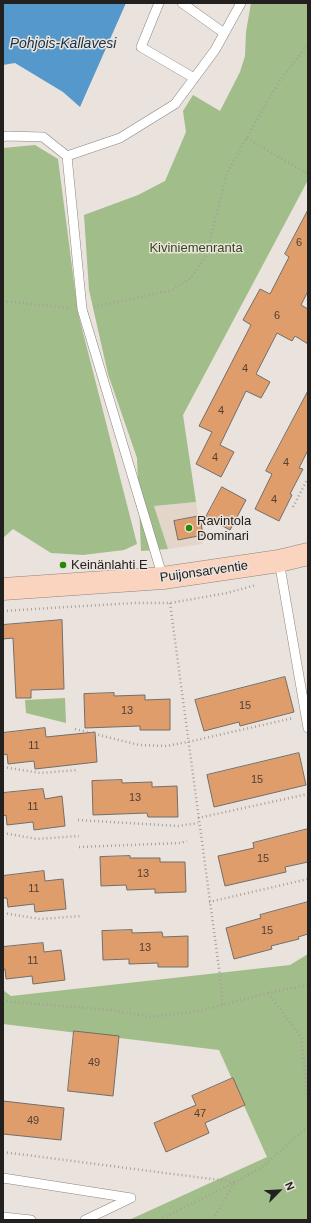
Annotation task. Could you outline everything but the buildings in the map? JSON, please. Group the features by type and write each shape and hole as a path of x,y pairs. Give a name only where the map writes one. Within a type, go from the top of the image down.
{"main road":[{"name":"Puijonsarventie","path":"3,589 163,578 279,561 308,554"}],"lane":[{"path":"159,3 141,47 194,78"},
{"path":"182,3 224,33"},
{"path":"67,156 120,138 175,104 215,50 241,3"},
{"path":"3,138 8,136 43,137 67,156 82,309 163,578"},
{"path":"279,561 308,728"},
{"path":"3,1178 131,1198 85,1220"},
{"path":"3,1217 31,1220"}],"path":[{"path":"3,301 82,309 172,290 191,278 206,256 227,173 277,85 308,44"},
{"path":"247,138 308,174"},
{"path":"293,507 308,478"},
{"path":"170,603 198,823 222,991 222,1005"},
{"path":"75,729 139,745 166,746 306,715"},
{"path":"3,767 40,773 77,770"},
{"path":"198,818 308,794"},
{"path":"78,820 178,826 198,823"},
{"path":"3,833 37,839 79,836"},
{"path":"79,847 180,843 187,841"},
{"path":"209,902 308,879"},
{"path":"3,913 40,919 82,916"},
{"path":"3,1000 111,1010 151,1017 199,1011 268,993 308,985"},
{"path":"268,993 301,1037 308,1102"},
{"path":"159,1220 264,1166 308,1126"},
{"path":"3,1152 235,1182"},
{"path":"213,1220 235,1182"}],"shaded area":[{"path":"196,502 203,544 168,549 154,506"}],"green space":[{"name":"Kiviniemenranta","path":"251,3 308,3 308,180 183,415 196,502 154,506 168,549 141,551 137,458 108,374 89,290 84,215 138,195 165,181 186,132 183,111 193,95 220,111 240,72 245,56 246,32"},
{"path":"35,145 58,159 78,313 137,544 124,550 83,555 51,553 13,529 3,538 3,148"},
{"path":"65,698 66,723 26,713 25,700"},
{"path":"308,954 308,1220 129,1220 267,1157 219,1050 3,1024 3,990 11,996 290,965"}],"water":[{"name":"Pohjois-Kallavesi","path":"3,3 126,3 80,107 63,92 15,63 3,65"}],"place":[{"name":"Ravintola Dominari","path":"189,528"},
{"name":"Keinänlahti E","path":"63,565"}]}
